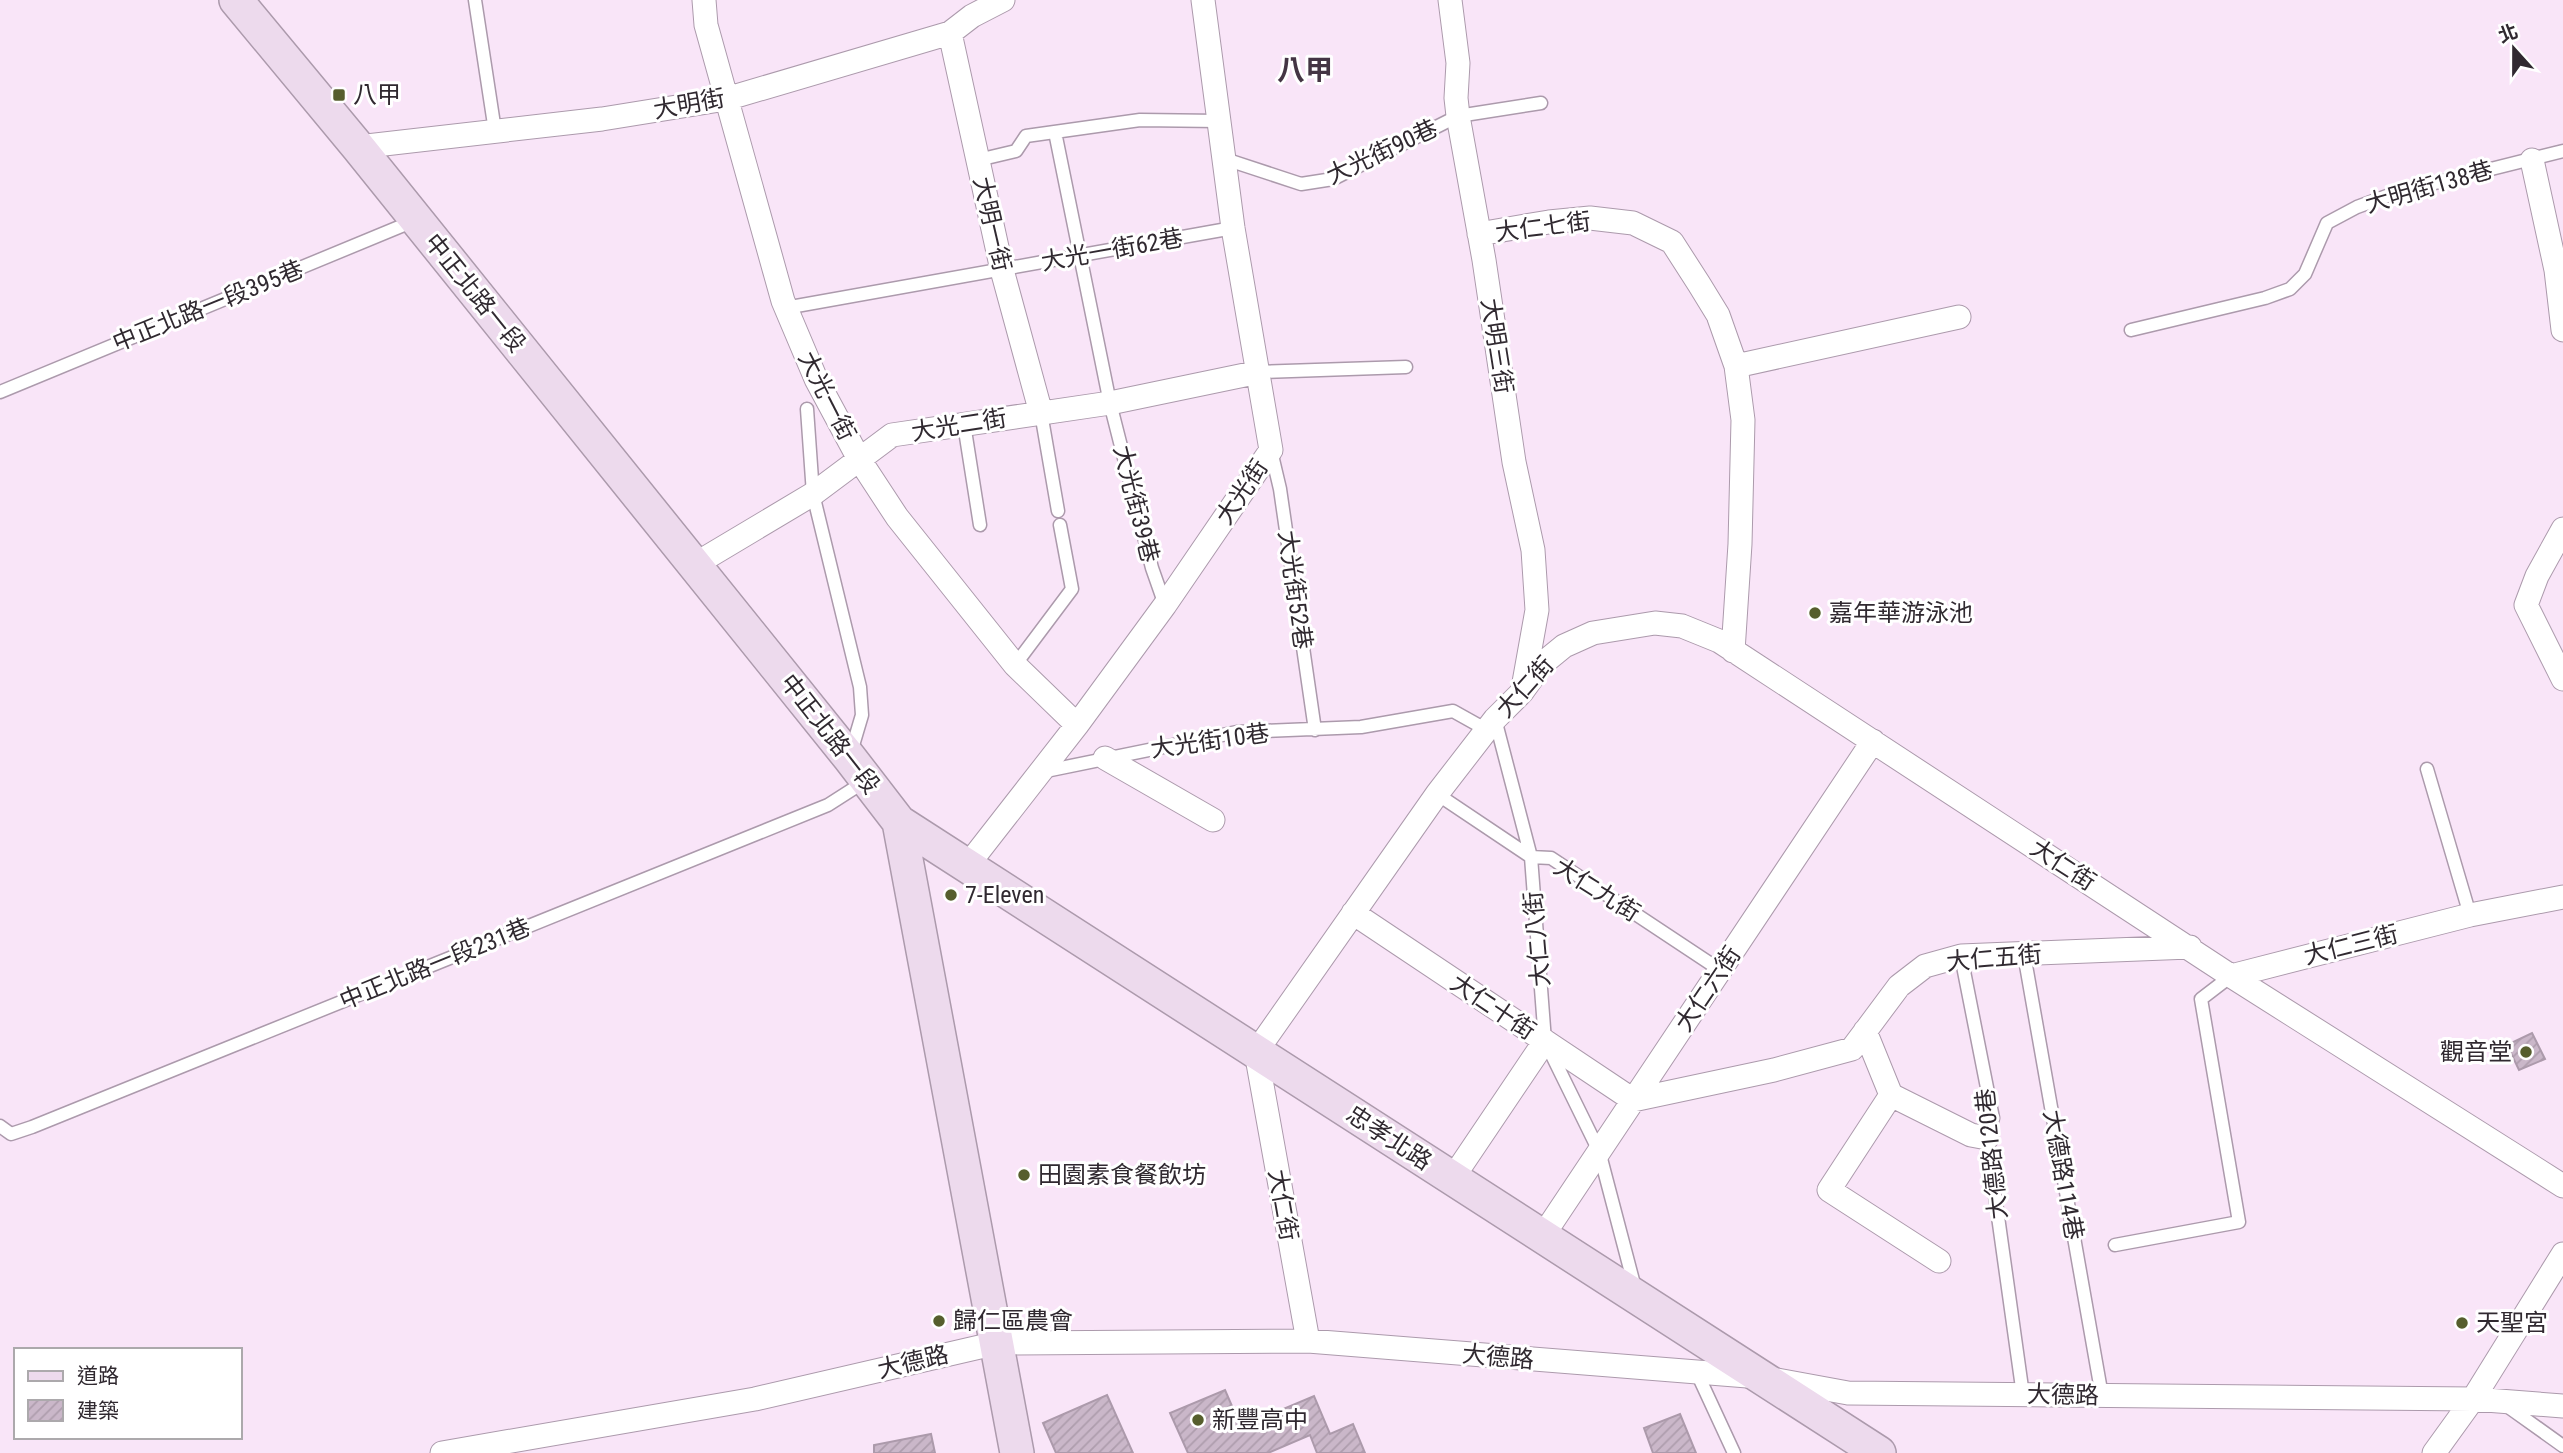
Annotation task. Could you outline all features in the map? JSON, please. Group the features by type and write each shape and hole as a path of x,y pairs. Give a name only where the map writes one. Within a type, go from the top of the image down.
{"main road":[{"name":"中正北路一段","path":"236,0 358,147 899,822 1017,1453"},
{"name":"忠孝北路","path":"899,822 1879,1453"}],"street":[{"name":"大光一街","path":"704,0 706,25 785,308 816,379 859,459 897,517 1015,665 1077,725"},
{"name":"大明街","path":"358,147 603,118 726,99 950,33 972,16 1003,0"},
{"name":"大光街","path":"967,866 1077,725 1165,605 1271,450 1233,228 1203,0"},
{"name":"大明三街","path":"1450,0 1458,63 1458,116 1514,462 1533,550 1537,610 1522,692"},
{"name":"大明一街","path":"950,33 1002,270 1041,413"},
{"path":"2532,160 2556,271 2563,330"},
{"name":"大仁七街","path":"1479,234 1590,218 1633,223 1672,242 1718,315 1736,366 1743,420 1734,651"},
{"path":"1736,366 1959,317"},
{"name":"大光二街","path":"694,565 813,494 892,435 1111,403 1259,372"},
{"path":"2563,529 2537,576 2526,605 2563,679"},
{"name":"大仁街","path":"1307,1341 1256,1052 1437,794 1542,664 1564,646 1593,633 1655,622 1682,626 1719,641 2231,976 2563,1186"},
{"name":"大仁六街","path":"1542,1237 1873,741"},
{"name":"大光街10巷","path":"1105,758 1213,820"},
{"name":"大仁三街","path":"2231,976 2470,915 2563,897"},
{"name":"大仁十街","path":"1353,913 1633,1100"},
{"name":"大仁五街","path":"1633,1100 1748,1076 1852,1049 1899,986 1925,966 1961,956 2190,947"},
{"path":"1865,1031 1891,1095 1971,1135 1987,1138"},
{"path":"1452,1179 1545,1041"},
{"path":"1891,1095 1829,1190 1939,1262"},
{"path":"2434,1453 2473,1399 2563,1254"},
{"name":"大德路","path":"442,1453 755,1398 997,1343 1307,1341 1760,1377 1848,1393 2473,1399 2563,1406"}],"lane":[{"path":"475,0 495,131"},
{"name":"大光街90巷","path":"1225,159 1301,184 1333,179 1458,116 1541,103"},
{"path":"978,160 1016,151 1026,136 1140,120 1219,121"},
{"name":"大光街39巷","path":"1055,132 1111,403 1152,568 1165,605"},
{"name":"大明街138巷","path":"2131,330 2265,298 2290,289 2305,274 2327,223 2357,206 2395,193 2563,151"},
{"name":"中正北路一段395巷","path":"0,392 416,220"},
{"name":"大光一街62巷","path":"785,308 1233,228"},
{"path":"1259,372 1406,367"},
{"path":"807,409 813,494 860,687 862,715 858,768"},
{"path":"1041,413 1058,510"},
{"path":"964,424 980,525"},
{"name":"大光街52巷","path":"1271,450 1280,489 1315,730"},
{"path":"1015,665 1072,589 1059,525"},
{"name":"大光街10巷","path":"1041,772 1237,732 1361,727 1453,711 1491,724"},
{"name":"大仁八街","path":"1491,724 1531,858 1545,1041 1599,1151 1637,1295"},
{"name":"中正北路一段231巷","path":"0,1126 12,1134 44,1122 828,805 858,768"},
{"path":"2427,769 2470,915"},
{"name":"大仁九街","path":"1437,794 1531,858 1551,858 1720,970"},
{"name":"大德路114巷","path":"2024,954 2102,1396"},
{"name":"大德路120巷","path":"1961,956 1993,1118 1987,1138 2023,1395"},
{"path":"2115,1245 2239,1222 2201,999 2231,976"},
{"path":"1697,1373 1734,1453"},
{"path":"2501,1401 2563,1446"}],"building":[{"name":"觀音堂","path":"2532,1033 2545,1059 2519,1070 2507,1045"},
{"path":"1225,1390 1241,1427 1314,1396 1330,1434 1353,1424 1365,1453 1317,1453 1310,1435 1268,1453 1188,1453 1170,1413"},
{"path":"1107,1395 1133,1453 1056,1453 1043,1423"},
{"path":"1680,1414 1696,1453 1653,1453 1644,1428"},
{"path":"931,1434 935,1453 874,1453 874,1445"}],"place":[{"name":"八甲","path":"339,95"},
{"name":"嘉年華游泳池","path":"1815,613"},
{"name":"7-Eleven","path":"951,895"},
{"name":"觀音堂","path":"2526,1052"},
{"name":"田園素食餐飲坊","path":"1024,1175"},
{"name":"歸仁區農會","path":"939,1321"},
{"name":"天聖宮","path":"2462,1323"},
{"name":"新豐高中","path":"1198,1420"}],"district":[{"name":"八甲","path":"1305,70"}]}
